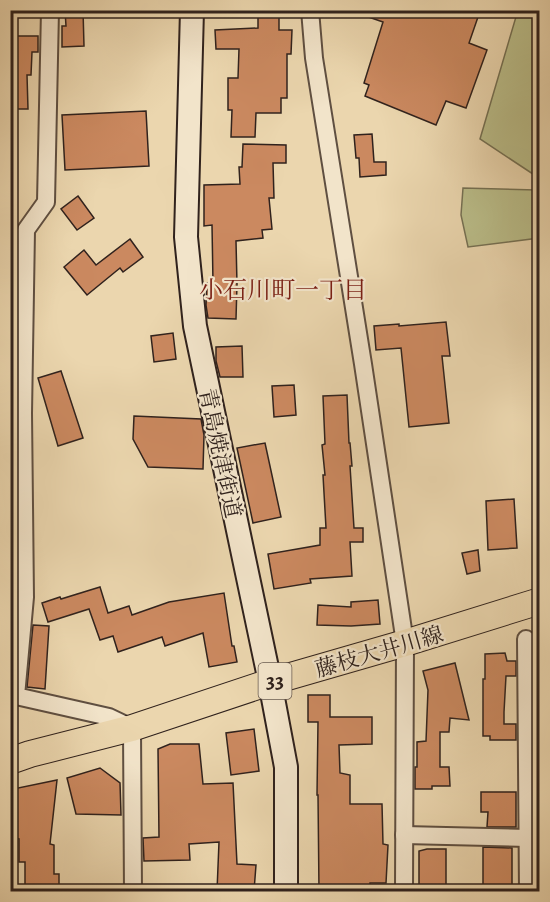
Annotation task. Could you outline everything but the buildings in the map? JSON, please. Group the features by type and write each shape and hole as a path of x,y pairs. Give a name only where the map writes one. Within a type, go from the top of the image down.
{"main road":[{"name":"青島焼津街道","path":"192,10 186,237 195,326 286,767 286,891"},
{"name":"藤枝大井川線","path":"10,761 132,728 270,682 405,644 540,601"}],"street":[{"path":"50,10 46,202 26,230 23,490 25,597 16,696 109,717 132,728 133,891"},
{"path":"310,10 314,58 405,644 404,891"},
{"path":"526,639 533,761 527,838 528,891"},
{"path":"404,835 527,838"}],"green space":[{"path":"518,10 539,11 539,238 468,247 461,215 463,188 536,190 536,176 480,139"}],"district":[{"name":"小石川町一丁目","path":"283,290"}]}
